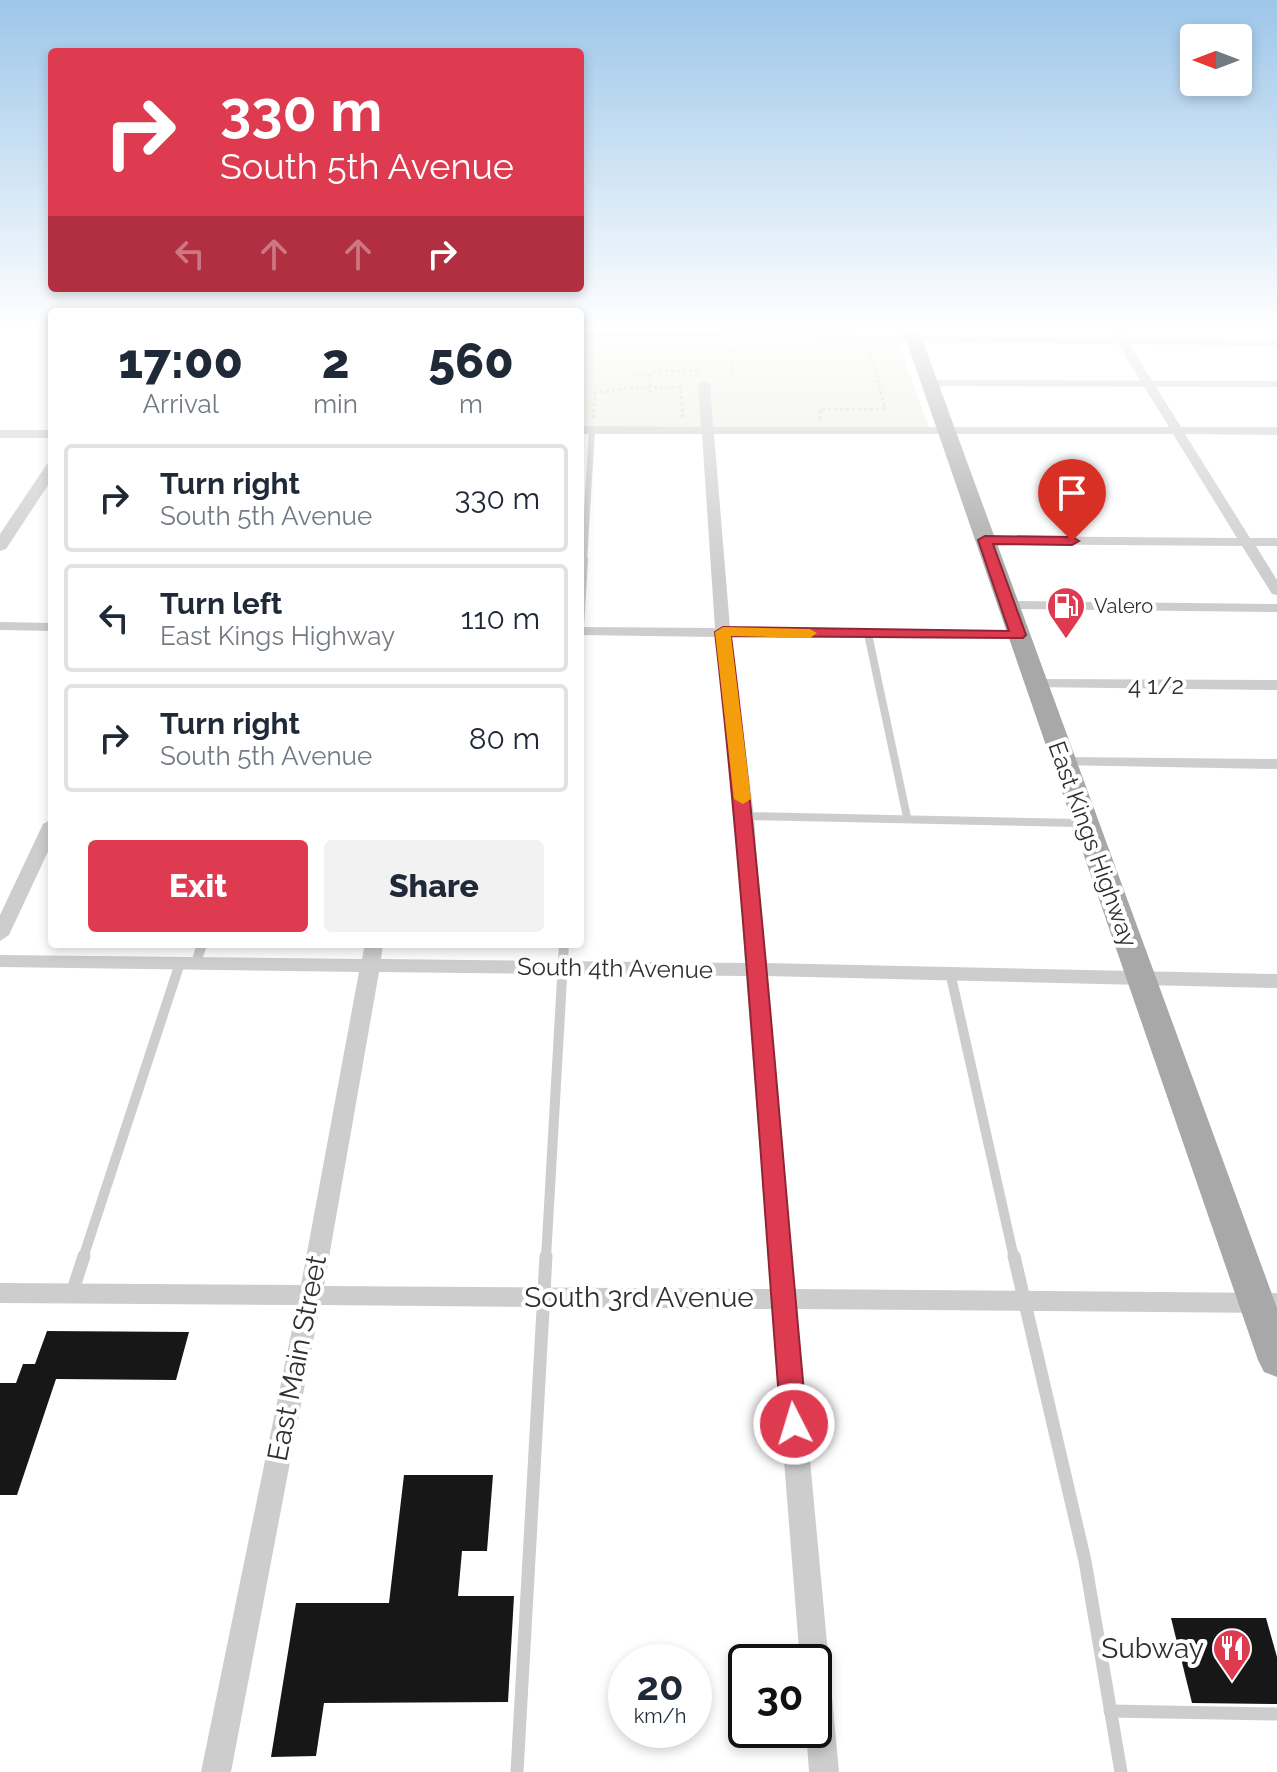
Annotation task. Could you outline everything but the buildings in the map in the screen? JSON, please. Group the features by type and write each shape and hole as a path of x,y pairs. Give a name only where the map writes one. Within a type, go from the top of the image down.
{"main road":[{"name":"East Kings Highway","path":"939,411 1141,976 1267,1302 1277,1360"}],"street":[{"path":"706,411 723,632 745,816 755,971 824,1772"},
{"path":"1165,411 1277,591"},
{"path":"588,428 707,431 1277,431"},
{"path":"0,434 48,434"},
{"path":"0,546 48,473"},
{"path":"985,540 1277,542"},
{"path":"0,626 48,627"},
{"path":"584,630 1018,635"},
{"name":"4 1/2","path":"1036,684 1277,685"},
{"path":"1063,762 1277,764"},
{"path":"0,935 48,833"},
{"name":"South 4th Avenue","path":"0,961 372,954 563,967 950,972 1277,981"},
{"name":"East Main Street","path":"216,1772 311,1293 372,954"},
{"name":"South 3rd Avenue","path":"0,1293 1267,1302"}],"lane":[{"path":"584,529 588,428"},
{"path":"1008,605 1277,608"},
{"path":"868,634 907,817"},
{"path":"745,816 1085,823"},
{"path":"517,1772 564,948"},
{"path":"72,1293 193,957"},
{"path":"950,972 1085,1561 1121,1772"},
{"path":"1110,1711 1277,1714"}],"path":[{"path":"819,425 820,411"}],"shaded area":[{"path":"584,411 923,411 929,428 584,427"}],"slow traffic":[{"path":"743,799 723,632 810,633"}],"place":[{"name":"Valero","path":"1066,640"},
{"name":"Subway","path":"1232,1682"}],"route":[{"path":"794,1424 755,971 745,816 723,632 1018,635 985,540 1072,541"}]}
